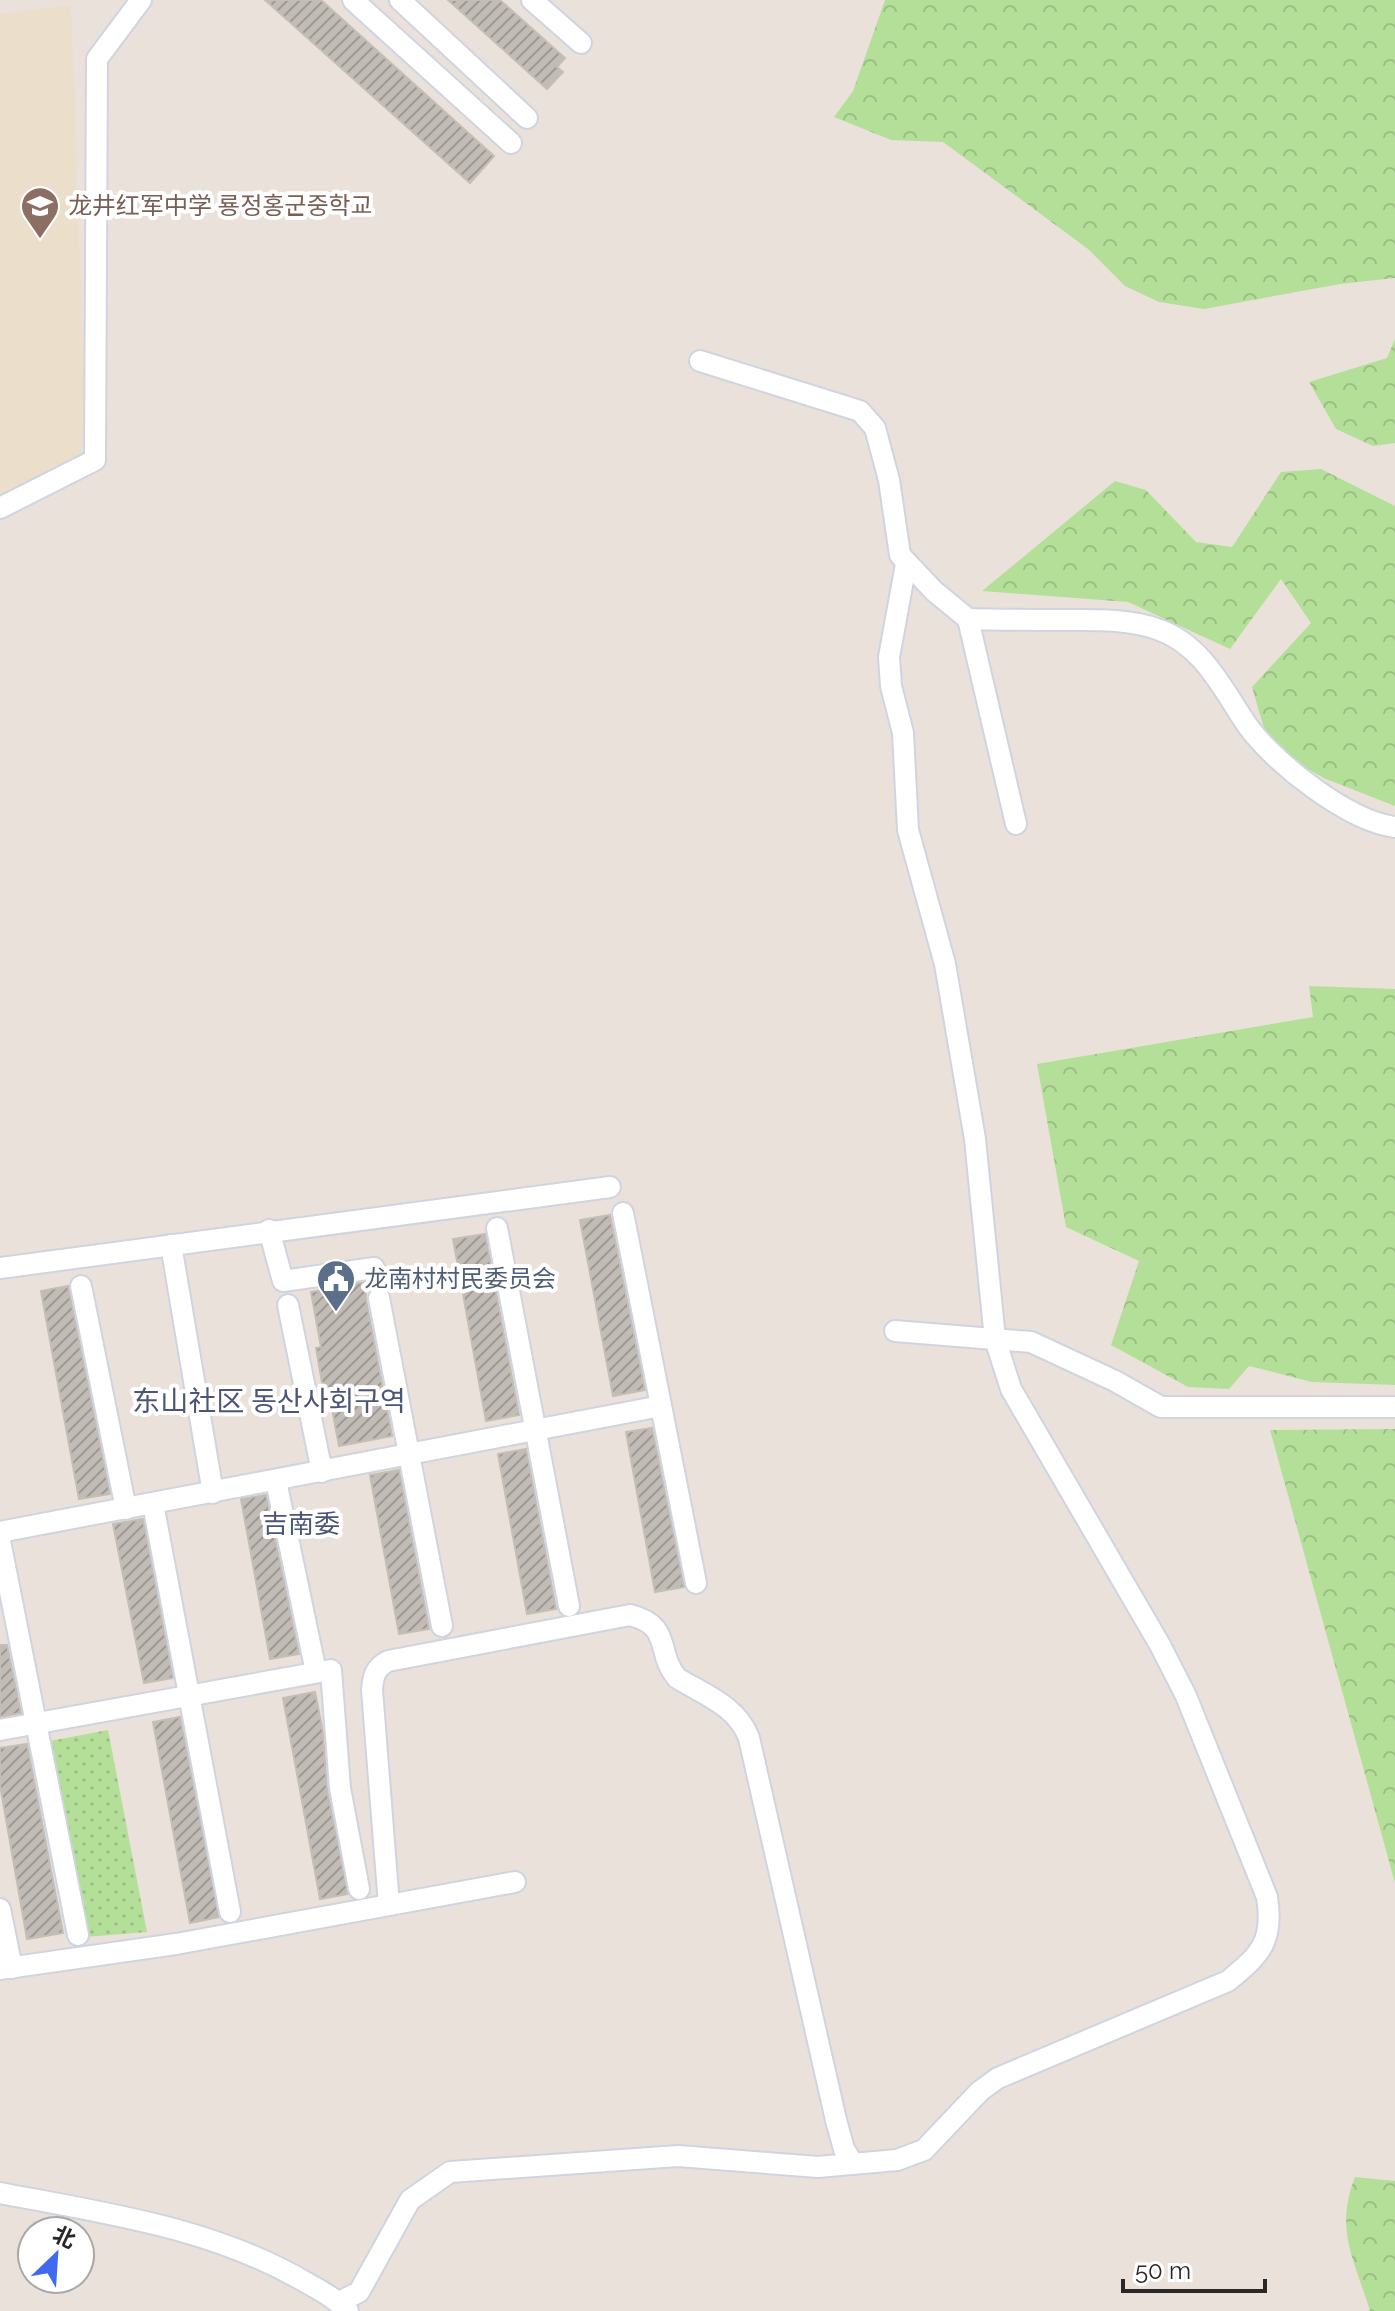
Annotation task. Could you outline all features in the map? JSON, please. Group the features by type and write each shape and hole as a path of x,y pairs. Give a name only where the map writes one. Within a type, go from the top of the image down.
{"street":[{"path":"0,508 95,460 97,59 141,0"},
{"path":"400,0 527,118"},
{"path":"532,0 581,43"},
{"path":"358,2 511,143"},
{"path":"700,361 860,411 875,428 889,480 900,555 906,564 968,619 1016,824"},
{"path":"0,2193 161,2223 279,2266 343,2306 359,2292 410,2200 450,2172 678,2156 818,2167 897,2160 924,2150 980,2091 998,2078 1228,1981 1264,1947 1271,1922 1267,1897 1186,1696 1160,1645 1011,1389 995,1339 975,1139 945,964 908,830 903,733 891,686 889,657 906,564"},
{"path":"968,619 1112,620 1157,629 1185,644 1213,670 1249,727 1273,756 1334,802 1381,825 1395,827"},
{"path":"0,1268 610,1187"},
{"path":"623,1213 696,1583"},
{"path":"497,1228 569,1606"},
{"path":"269,1230 283,1281 374,1268"},
{"path":"171,1245 213,1493"},
{"path":"81,1286 126,1509"},
{"path":"379,1298 442,1626"},
{"path":"288,1305 322,1472"},
{"path":"895,1331 1031,1342 1115,1381 1161,1407 1395,1407"},
{"path":"0,1532 661,1406"},
{"path":"276,1481 316,1672"},
{"path":"153,1504 230,1912"},
{"path":"0,1541 78,1935"},
{"path":"389,1905 372,1690 372,1678 378,1666 388,1661 630,1615 644,1619 656,1628 662,1638 670,1670 677,1678 734,1712 749,1738 836,2120 844,2149 853,2164"},
{"path":"0,1730 331,1670 340,1788 359,1889"},
{"path":"0,1909 6,1969 176,1944 515,1882"}],"shaded area":[{"name":"龙井红军中学 룡정홍군중학교","path":"71,5 87,466 0,511 0,14"}],"green space":[{"path":"885,0 1395,0 1395,278 1340,284 1204,309 1159,302 1125,286 1088,249 943,142 891,140 834,117 853,91"},
{"path":"1395,339 1395,443 1373,446 1336,429 1309,382 1387,358"},
{"path":"1321,469 1395,506 1395,806 1326,779 1270,749 1252,687 1311,623 1281,579 1230,649 1128,602 982,591 1115,481 1146,490 1196,542 1232,547 1281,472"},
{"path":"1309,986 1395,989 1395,1385 1312,1382 1249,1366 1229,1389 1188,1387 1111,1345 1139,1261 1066,1227 1037,1064 1313,1017"},
{"path":"1395,1429 1395,1883 1270,1430"},
{"path":"108,1730 147,1932 85,1937 50,1741"},
{"path":"1355,2177 1395,2181 1395,2311 1370,2311 1353,2261 1346,2214"}],"building":[{"path":"265,0 321,0 494,156 470,183"},
{"path":"448,0 500,0 565,58 557,67 563,72 547,89"},
{"path":"610,1215 645,1390 613,1396 580,1220"},
{"path":"485,1234 519,1415 486,1421 453,1239"},
{"path":"365,1282 392,1436 339,1446 329,1393 324,1394 316,1348 321,1347 311,1292"},
{"path":"68,1286 110,1494 79,1499 41,1291"},
{"path":"652,1428 684,1587 655,1592 626,1432"},
{"path":"526,1449 556,1609 527,1614 498,1454"},
{"path":"399,1470 429,1629 399,1634 370,1475"},
{"path":"266,1495 299,1654 270,1659 241,1499"},
{"path":"143,1519 173,1678 144,1683 113,1524"},
{"path":"0,1645 7,1645 21,1713 0,1717"},
{"path":"315,1692 323,1732 327,1790 348,1894 320,1899 283,1698"},
{"path":"180,1717 219,1917 190,1923 153,1722"},
{"path":"27,1744 63,1933 27,1939 0,1785 0,1748"}],"place":[{"name":"龙井红军中学 룡정홍군중학교","path":"40,240"},
{"name":"龙南村村民委员会","path":"336,1313"}],"district":[{"name":"东山社区 동산사회구역","path":"269,1401"},
{"name":"吉南委","path":"301,1524"}]}
